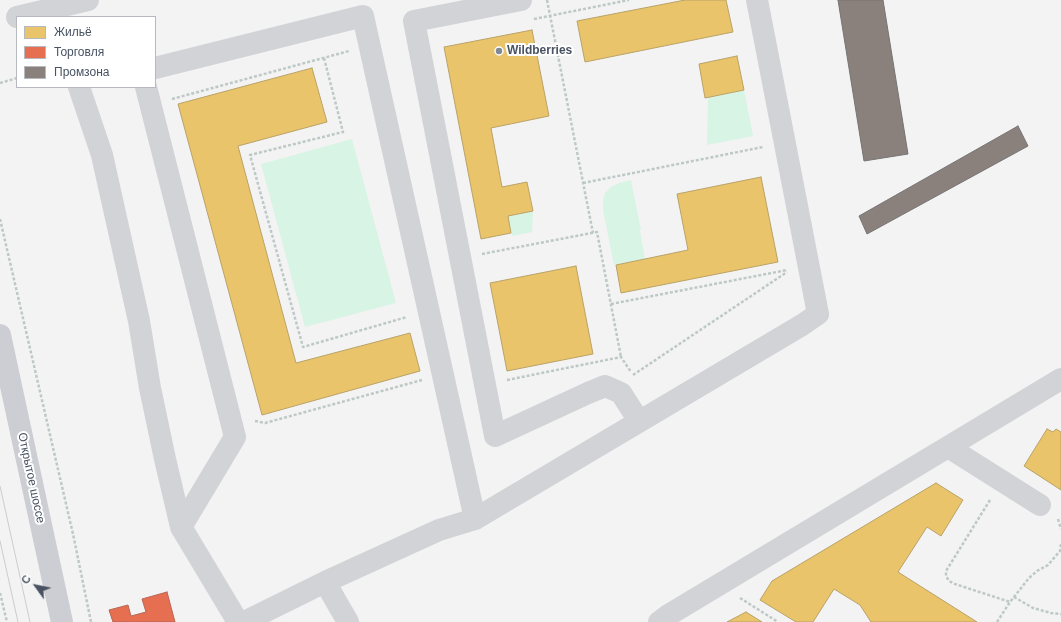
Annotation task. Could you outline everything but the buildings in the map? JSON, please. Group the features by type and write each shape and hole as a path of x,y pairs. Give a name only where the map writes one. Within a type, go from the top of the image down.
{"main road":[{"name":"Открытое шоссе","path":"0,335 62,622"}],"street":[{"path":"29,16 41,15 88,0"},
{"path":"520,0 414,21 495,436 605,386 621,393 639,421"},
{"path":"244,622 325,582 439,530 475,519 802,325 818,314 757,0"},
{"path":"156,68 363,16 475,519"},
{"path":"0,21 16,17"},
{"path":"146,88 235,437 181,527"},
{"path":"86,89 139,321 150,388 181,527 238,622"},
{"path":"659,622 1061,379"},
{"path":"948,447 1040,505"},
{"path":"325,582 348,622"}],"path":[{"path":"547,0 593,233"},
{"path":"167,100 370,46"},
{"path":"324,58 343,132 250,155 302,347 409,317"},
{"path":"0,83 16,78"},
{"path":"583,183 785,143"},
{"path":"0,219 71,526 91,622"},
{"path":"460,259 597,232 621,357"},
{"path":"611,304 791,269 633,376"},
{"path":"235,437 250,420 265,423 443,374"},
{"path":"1002,481 946,571 946,576 949,581 955,584 1010,602"},
{"path":"997,622 1010,602 1029,578 1037,571 1048,565 1060,551 1061,544"},
{"path":"719,585 778,622"},
{"path":"0,594 7,622"},
{"path":"1014,597 1033,608 1061,614"}],"green space":[{"path":"744,90 753,136 707,145 708,97"},
{"path":"352,139 396,303 305,327 261,164"},
{"path":"631,180 645,259 614,265 603,210 603,201 605,193 611,187"},
{"path":"533,211 532,232 512,236 508,216"}],"tram line":[{"path":"0,486 30,622"},
{"path":"0,541 18,622"}],"place":[{"name":"Wildberries","path":"499,51"}]}
